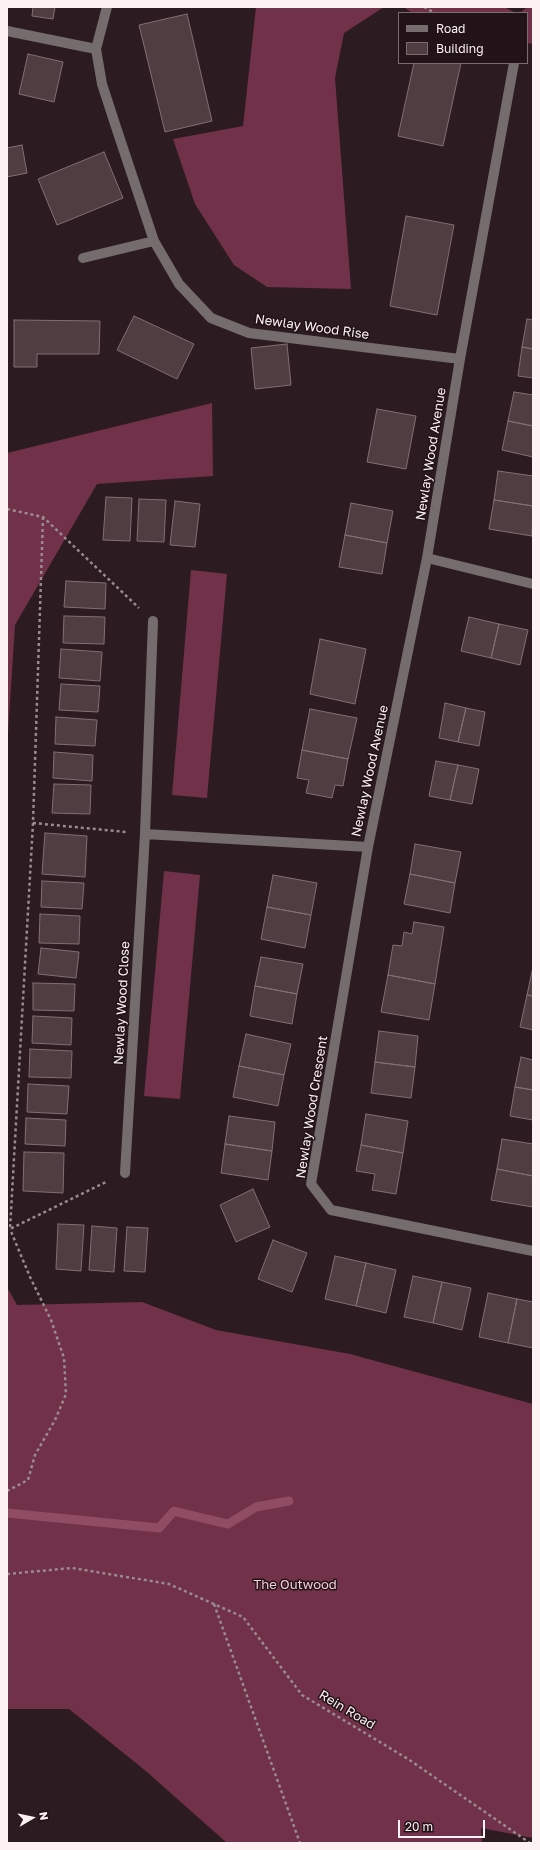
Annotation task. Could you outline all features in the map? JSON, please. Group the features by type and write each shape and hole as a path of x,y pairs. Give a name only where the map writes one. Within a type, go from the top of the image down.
{"street":[{"name":"Newlay Wood Rise","path":"107,7 96,49 102,84 154,241 178,284 211,318 249,333 460,359"},
{"path":"7,31 96,49"},
{"name":"Newlay Wood Avenue","path":"368,847 427,558 460,359 514,64"},
{"path":"83,258 154,241"},
{"path":"427,558 533,584"},
{"name":"Newlay Wood Close","path":"125,1174 145,834 153,621"},
{"path":"145,834 368,847"},
{"name":"Newlay Wood Crescent","path":"368,847 311,1184 331,1210 533,1251"}],"path":[{"path":"424,7 433,12"},
{"path":"7,509 43,517 153,621"},
{"path":"7,1491 28,1480 35,1455 55,1420 66,1394 64,1358 51,1320 30,1277 10,1228 33,823 43,517"},
{"path":"33,823 145,834"},
{"path":"10,1228 125,1174"},
{"name":"Rein Road","path":"7,1574 72,1568 169,1584 244,1617 302,1695 408,1759 530,1843"},
{"path":"213,1603 300,1843"}],"green space":[{"path":"256,7 384,7 344,33 335,78 351,289 267,287 234,265 195,204 173,139 243,126"},
{"path":"404,7 504,7 514,12 411,12"},
{"path":"527,7 533,7 533,44 528,43 528,12 521,12"},
{"path":"212,403 213,476 97,484 15,625 7,749 7,453"},
{"path":"191,570 227,574 207,798 172,795"},
{"path":"164,871 200,875 180,1099 144,1096"},
{"name":"The Outwood","path":"7,1287 17,1305 142,1302 216,1330 350,1354 533,1404 533,1838 481,1828 482,1843 227,1843 147,1772 69,1709 7,1709"}],"building":[{"path":"33,7 55,7 53,19 32,16"},
{"path":"187,14 212,121 165,132 139,25"},
{"path":"28,54 63,62 54,102 19,94"},
{"path":"414,64 461,64 443,146 398,136"},
{"path":"22,145 27,173 7,177 7,148"},
{"path":"104,152 123,198 57,225 38,179"},
{"path":"406,216 454,225 437,315 390,306"},
{"path":"134,316 194,344 177,379 117,350"},
{"path":"527,319 533,320 533,349 522,347"},
{"path":"14,320 100,321 99,354 37,354 37,367 14,367"},
{"path":"287,344 291,385 255,389 251,348"},
{"path":"522,347 533,349 533,378 518,376"},
{"path":"514,392 533,395 533,426 508,421"},
{"path":"377,409 416,416 406,469 367,462"},
{"path":"508,421 533,426 533,457 502,450"},
{"path":"498,471 533,476 533,506 494,500"},
{"path":"106,497 132,498 130,541 103,540"},
{"path":"139,499 166,500 164,542 137,541"},
{"path":"494,500 533,506 532,536 489,529"},
{"path":"175,501 200,504 195,547 170,545"},
{"path":"351,503 393,511 387,543 345,535"},
{"path":"345,535 387,543 382,574 339,567"},
{"path":"66,581 106,583 105,609 64,607"},
{"path":"64,616 105,617 104,644 63,643"},
{"path":"469,617 499,624 491,658 461,651"},
{"path":"499,624 528,630 520,665 491,658"},
{"path":"320,639 366,649 355,704 310,694"},
{"path":"61,649 102,652 100,681 59,678"},
{"path":"61,684 100,686 98,712 59,710"},
{"path":"445,703 466,708 458,742 439,738"},
{"path":"466,708 485,712 479,746 458,742"},
{"path":"310,709 357,718 348,759 302,750"},
{"path":"56,717 97,720 95,746 55,744"},
{"path":"302,750 348,759 343,786 335,785 332,798 306,793 309,780 297,778"},
{"path":"54,752 93,755 92,781 53,778"},
{"path":"436,761 458,765 450,800 429,796"},
{"path":"458,765 479,769 472,804 450,800"},
{"path":"54,784 91,785 90,814 52,813"},
{"path":"45,833 87,836 85,877 42,874"},
{"path":"415,844 461,852 455,883 410,874"},
{"path":"410,874 455,883 450,913 404,904"},
{"path":"273,875 317,883 311,915 267,907"},
{"path":"42,881 84,883 82,909 41,907"},
{"path":"267,907 311,915 305,948 261,939"},
{"path":"40,914 80,916 79,944 39,943"},
{"path":"414,922 444,927 435,984 388,975 393,945 402,946 404,932 412,934"},
{"path":"41,948 79,952 76,978 38,974"},
{"path":"261,957 303,964 297,994 255,986"},
{"path":"533,967 533,996 527,995"},
{"path":"388,975 435,984 429,1020 381,1012"},
{"path":"33,983 75,984 74,1011 33,1010"},
{"path":"255,986 297,994 292,1024 250,1016"},
{"path":"527,995 533,996 533,1030 520,1027"},
{"path":"33,1016 72,1018 71,1045 32,1043"},
{"path":"379,1031 418,1036 415,1067 375,1062"},
{"path":"246,1034 291,1044 284,1075 239,1066"},
{"path":"30,1049 72,1051 71,1078 29,1077"},
{"path":"521,1057 533,1060 533,1090 515,1087"},
{"path":"375,1062 415,1067 411,1098 371,1093"},
{"path":"239,1066 284,1075 278,1106 233,1097"},
{"path":"28,1084 69,1086 67,1114 27,1112"},
{"path":"515,1087 533,1090 533,1120 510,1116"},
{"path":"366,1114 408,1121 403,1153 361,1145"},
{"path":"229,1116 275,1122 272,1151 225,1144"},
{"path":"26,1118 66,1120 65,1146 25,1144"},
{"path":"502,1139 533,1144 533,1176 497,1169"},
{"path":"225,1144 272,1151 268,1180 221,1173"},
{"path":"361,1145 403,1153 396,1194 372,1190 375,1174 356,1171"},
{"path":"24,1152 64,1153 63,1193 23,1191"},
{"path":"497,1169 533,1176 533,1207 491,1200"},
{"path":"253,1189 270,1227 236,1242 220,1205"},
{"path":"58,1224 84,1225 81,1271 56,1269"},
{"path":"92,1226 117,1228 114,1272 89,1270"},
{"path":"127,1227 148,1228 145,1272 124,1271"},
{"path":"273,1240 307,1253 292,1292 258,1279"},
{"path":"335,1256 366,1263 356,1306 325,1299"},
{"path":"366,1263 396,1270 386,1313 356,1306"},
{"path":"413,1276 442,1282 433,1323 404,1317"},
{"path":"442,1282 471,1288 462,1330 433,1323"},
{"path":"488,1293 517,1299 508,1343 479,1337"},
{"path":"517,1299 533,1302 533,1348 508,1343"}],"waterway":[{"path":"7,1513 159,1528 174,1511 228,1524 256,1507 289,1501"}]}
